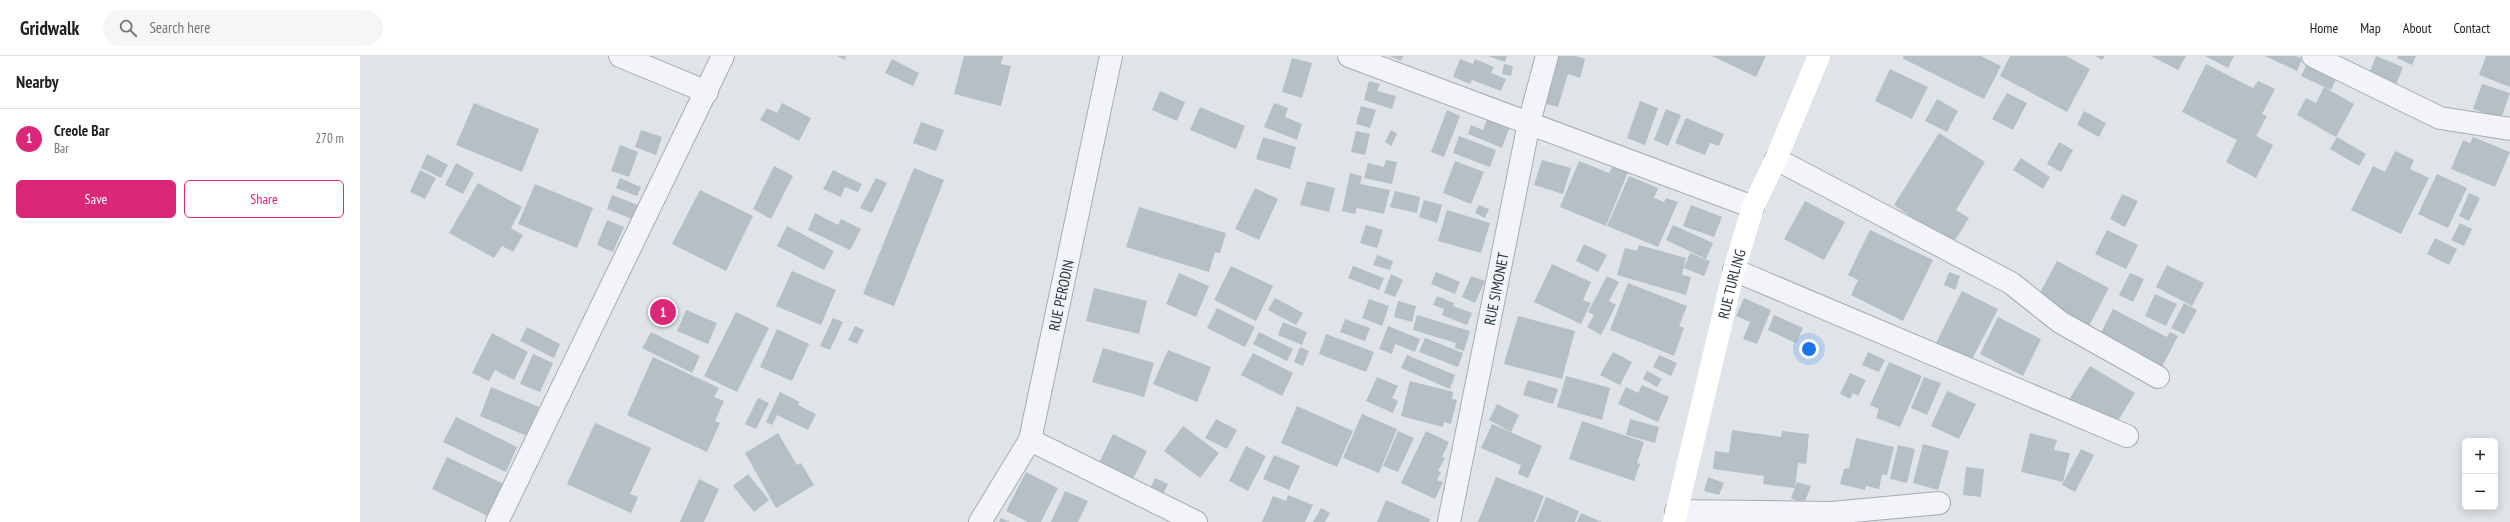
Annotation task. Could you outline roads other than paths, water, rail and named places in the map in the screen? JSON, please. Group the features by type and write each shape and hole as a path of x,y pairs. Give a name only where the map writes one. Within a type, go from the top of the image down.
{"main road":[{"name":"RUE TURLING","path":"1675,516 1734,270 1753,207 1776,159 1819,56"}],"street":[{"path":"620,56 707,92"},
{"path":"497,522 707,92 723,56"},
{"name":"RUE PERODIN","path":"980,522 1030,440 1111,56"},
{"path":"1349,56 1753,207"},
{"name":"RUE SIMONET","path":"1449,522 1529,123 1547,56"},
{"path":"2313,56 2440,118 2510,129"},
{"path":"1776,159 2011,283 2060,322 2158,377"},
{"path":"1734,270 2127,436"},
{"path":"1030,440 1196,522"},
{"path":"1675,516 1832,513 1940,503"}],"place":[{"name":"Creole Bar","path":"663,312"}]}
